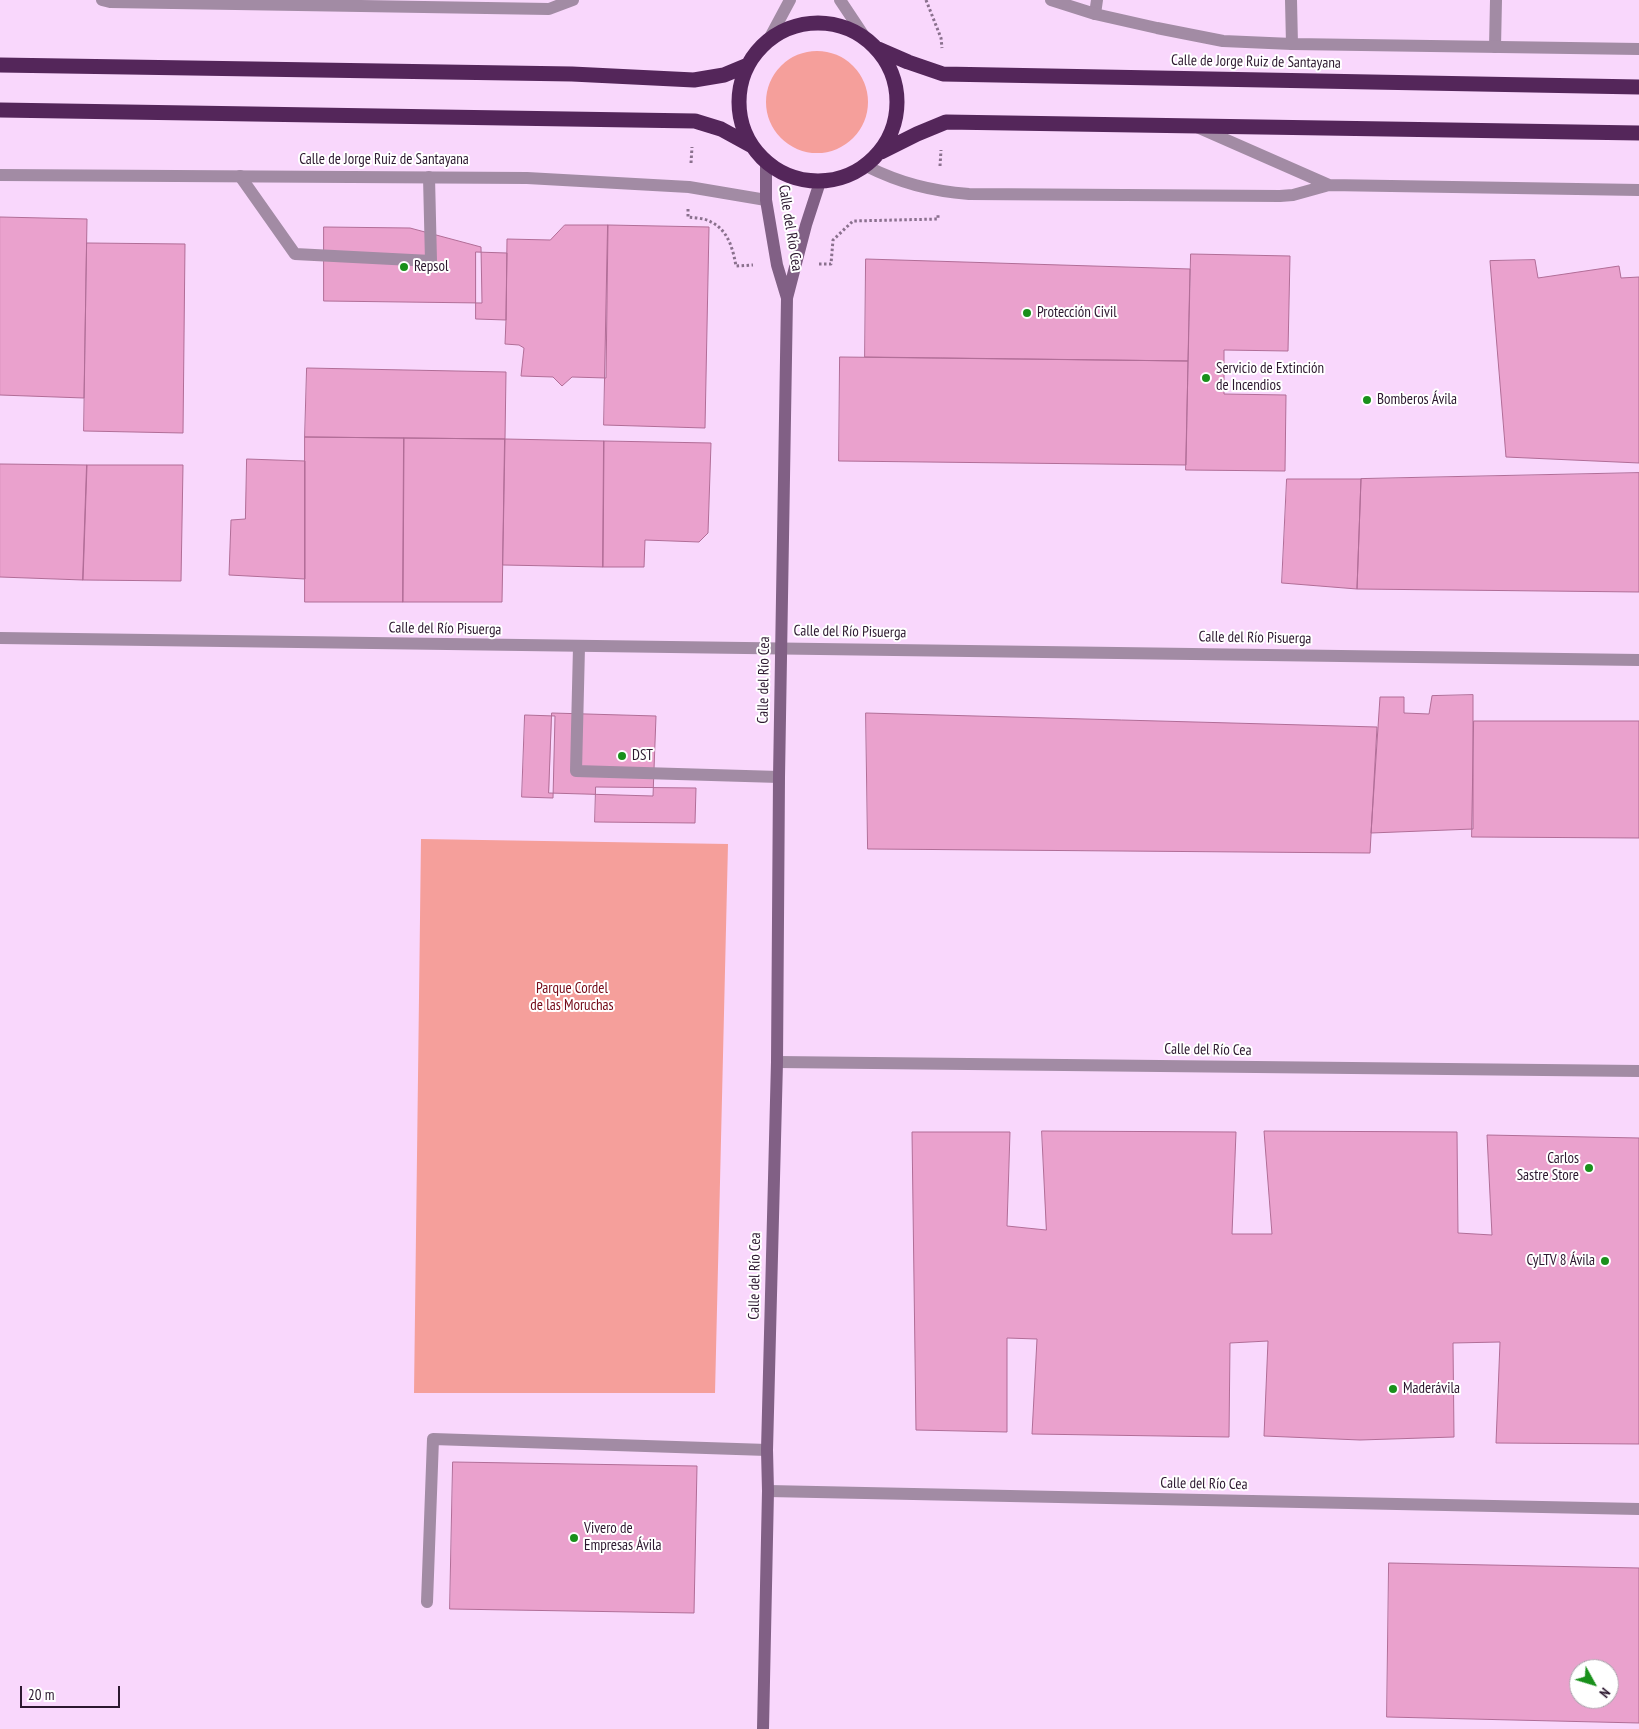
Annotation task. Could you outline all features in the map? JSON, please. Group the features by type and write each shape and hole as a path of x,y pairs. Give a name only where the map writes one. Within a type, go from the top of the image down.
{"highway":[{"name":"Calle de Jorge Ruiz de Santayana","path":"881,152 892,132 898,111 897,88 890,68 878,49 864,36 840,25 815,22 790,28 768,41 756,52 748,65 740,85 738,106 742,127 752,146 766,163 782,174 801,180 820,182 847,177 866,166 881,152 946,122 1639,133"},
{"name":"Calle de Jorge Ruiz de Santayana","path":"878,49 943,74 1639,87"},
{"name":"Calle de Jorge Ruiz de Santayana","path":"0,65 572,74 694,80 724,75 748,65"},
{"name":"Calle de Jorge Ruiz de Santayana","path":"0,110 694,121 721,129 752,146"}],"street":[{"path":"102,0 110,2 379,3 550,9 573,0"},
{"path":"768,41 790,0"},
{"path":"840,0 864,36"},
{"name":"Calle de Jorge Ruiz de Santayana","path":"1052,0 1095,14 1223,40 1292,44 1639,49"},
{"path":"1095,14 1097,0"},
{"path":"1292,0 1292,44"},
{"path":"1495,47 1496,0"},
{"name":"Calle de Jorge Ruiz de Santayana","path":"1195,126 1329,186"},
{"name":"Calle del Río Cea","path":"763,1729 768,1491 767,1450 777,1062 786,298 777,265 766,200 766,163"},
{"name":"Calle de Jorge Ruiz de Santayana","path":"866,166 883,175 910,185 939,192 968,194 1253,197 1293,195 1329,186 1639,190"},
{"name":"Calle de Jorge Ruiz de Santayana","path":"0,175 527,178 689,188 766,200"},
{"path":"240,176 296,254 431,261 428,177"},
{"name":"Calle del Río Cea","path":"786,298 820,182"},
{"name":"Calle del Río Pisuerga","path":"0,638 1639,660"},
{"path":"579,647 576,771 779,777"},
{"name":"Calle del Río Cea","path":"777,1062 1639,1070"},
{"path":"427,1602 432,1439 767,1450"},
{"name":"Calle del Río Cea","path":"768,1491 1639,1509"}],"path":[{"path":"926,0 941,38 942,51"},
{"path":"694,121 688,217 711,221 724,232 733,249 736,266 777,265"},
{"path":"797,263 831,264 834,240 853,221 938,219 941,145 946,122"}],"green space":[{"path":"817,51 836,55 853,66 864,83 868,102 864,121 853,138 836,149 817,153 798,149 781,138 770,121 766,102 770,83 781,66 798,55"},
{"name":"Parque Cordel de las Moruchas","path":"421,839 728,844 715,1393 414,1393"}],"building":[{"path":"0,217 87,219 84,398 0,395"},
{"path":"565,225 608,225 606,378 572,377 562,386 553,377 521,376 524,348 519,345 505,344 507,239 550,240"},
{"path":"608,225 709,227 705,428 604,425"},
{"path":"324,227 410,228 481,247 482,303 324,301"},
{"path":"87,243 185,244 183,433 84,431"},
{"path":"476,252 507,253 506,320 476,319"},
{"name":"Servicio de Extinción de Incendios","path":"1191,254 1290,256 1288,351 1224,350 1224,394 1286,395 1285,471 1186,470"},
{"name":"Protección Civil","path":"866,259 1190,269 1188,361 865,357"},
{"path":"1535,260 1538,278 1619,266 1621,278 1639,277 1639,463 1506,457 1490,261"},
{"path":"840,357 1188,361 1186,465 839,461"},
{"path":"307,368 506,372 505,439 305,437"},
{"path":"305,437 404,438 403,602 305,602"},
{"path":"404,438 505,439 502,602 403,602"},
{"path":"505,439 604,441 603,567 503,565"},
{"path":"604,441 711,443 708,533 699,542 645,540 644,567 603,567"},
{"path":"247,459 305,461 305,579 229,575 231,520 245,519"},
{"path":"0,464 87,465 83,580 0,577"},
{"path":"87,465 183,465 181,581 83,580"},
{"path":"1639,473 1639,592 1357,589 1361,479"},
{"path":"1287,479 1361,479 1357,589 1282,583"},
{"path":"1473,695 1473,829 1371,833 1380,697 1404,697 1404,713 1429,714 1432,696"},
{"path":"552,713 656,716 653,796 549,793"},
{"path":"866,713 1377,727 1370,853 868,849"},
{"path":"525,715 555,716 553,798 522,797"},
{"path":"1474,721 1639,721 1639,838 1472,837"},
{"path":"596,787 696,788 695,823 595,822"},
{"path":"1042,1131 1236,1132 1232,1234 1272,1234 1264,1131 1457,1132 1458,1233 1492,1235 1487,1135 1639,1138 1639,1444 1496,1443 1500,1342 1453,1343 1454,1437 1360,1440 1264,1436 1268,1341 1230,1343 1229,1437 1032,1434 1037,1339 1007,1338 1007,1432 916,1430 912,1132 1010,1132 1007,1226 1046,1230"},
{"name":"Vivero de Empresas Ávila","path":"453,1462 697,1466 694,1613 450,1609"},
{"path":"1389,1563 1639,1568 1639,1723 1387,1717"}],"place":[{"name":"Repsol","path":"404,267"},
{"name":"Protección Civil","path":"1027,313"},
{"name":"Servicio de Extinción de Incendios","path":"1206,378"},
{"name":"Bomberos Ávila","path":"1367,400"},
{"name":"DST","path":"622,756"},
{"name":"Carlos Sastre Store","path":"1589,1168"},
{"name":"CyLTV 8 Ávila","path":"1605,1261"},
{"name":"Maderávila","path":"1393,1389"},
{"name":"Vivero de Empresas Ávila","path":"574,1538"}]}
